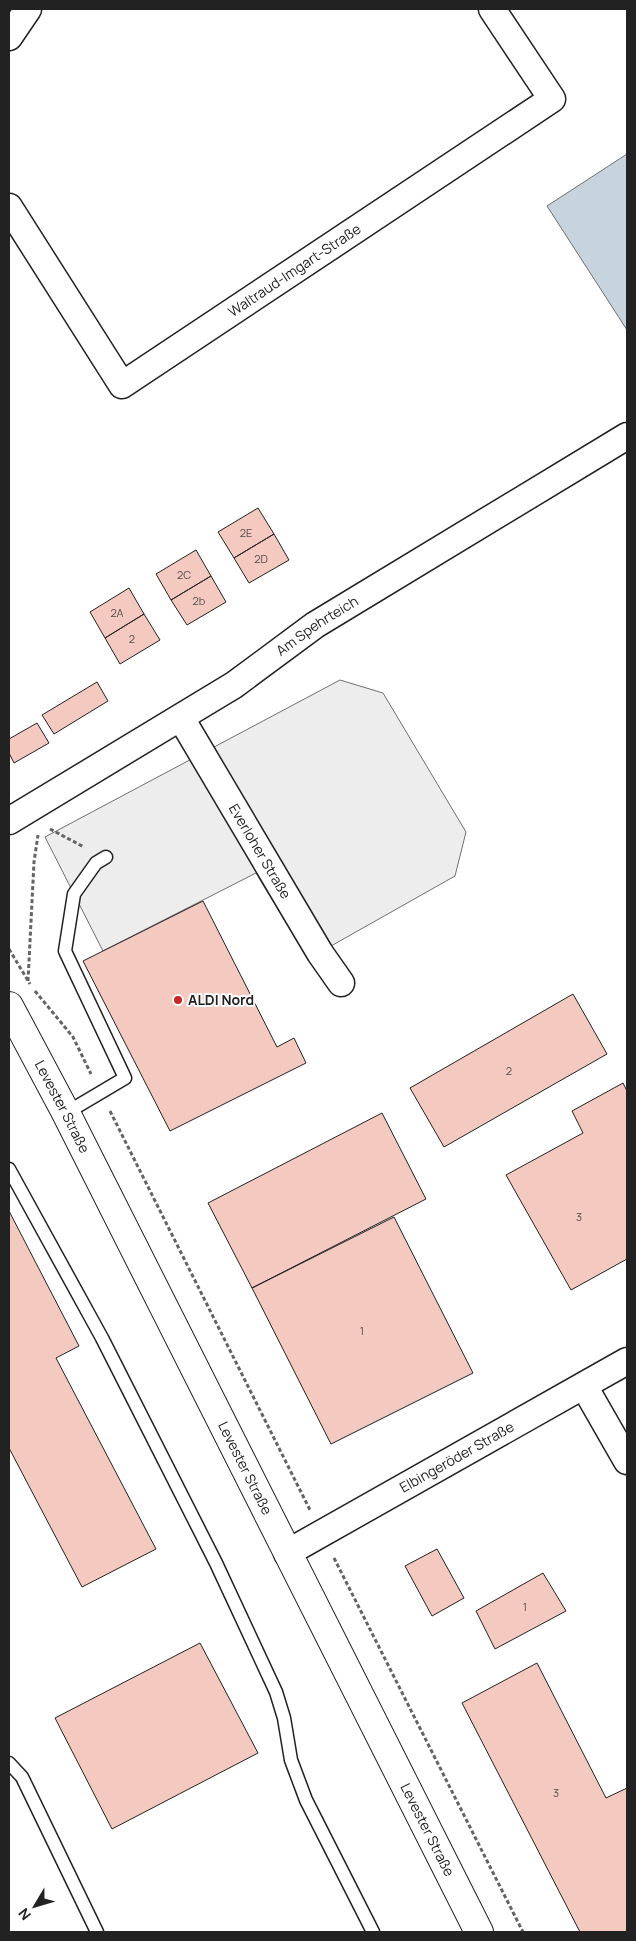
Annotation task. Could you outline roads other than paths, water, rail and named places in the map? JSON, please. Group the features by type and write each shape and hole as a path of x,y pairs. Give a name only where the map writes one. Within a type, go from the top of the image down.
{"street":[{"path":"9,37 28,9"},
{"name":"Waltraud-Imgart-Straße","path":"9,207 122,385 552,99 492,9"},
{"name":"Am Spehrteich","path":"9,821 36,815 181,718 234,685 315,625 627,436"},
{"name":"Everloher Straße","path":"181,718 320,953 341,983"},
{"name":"Levester Straße","path":"9,1006 66,1113 479,1932"},
{"name":"Elbingeröder Straße","path":"287,1553 627,1361"},
{"path":"584,1386 627,1461"}],"lane":[{"path":"66,1113 125,1078 65,951 74,894 96,863 106,857"},
{"path":"9,1169 102,1338 216,1563 276,1692 284,1718 291,1760 306,1800 373,1932"},
{"path":"9,1763 22,1777 97,1932"}],"place":[{"name":"ALDI Nord","path":"178,1000"}]}
